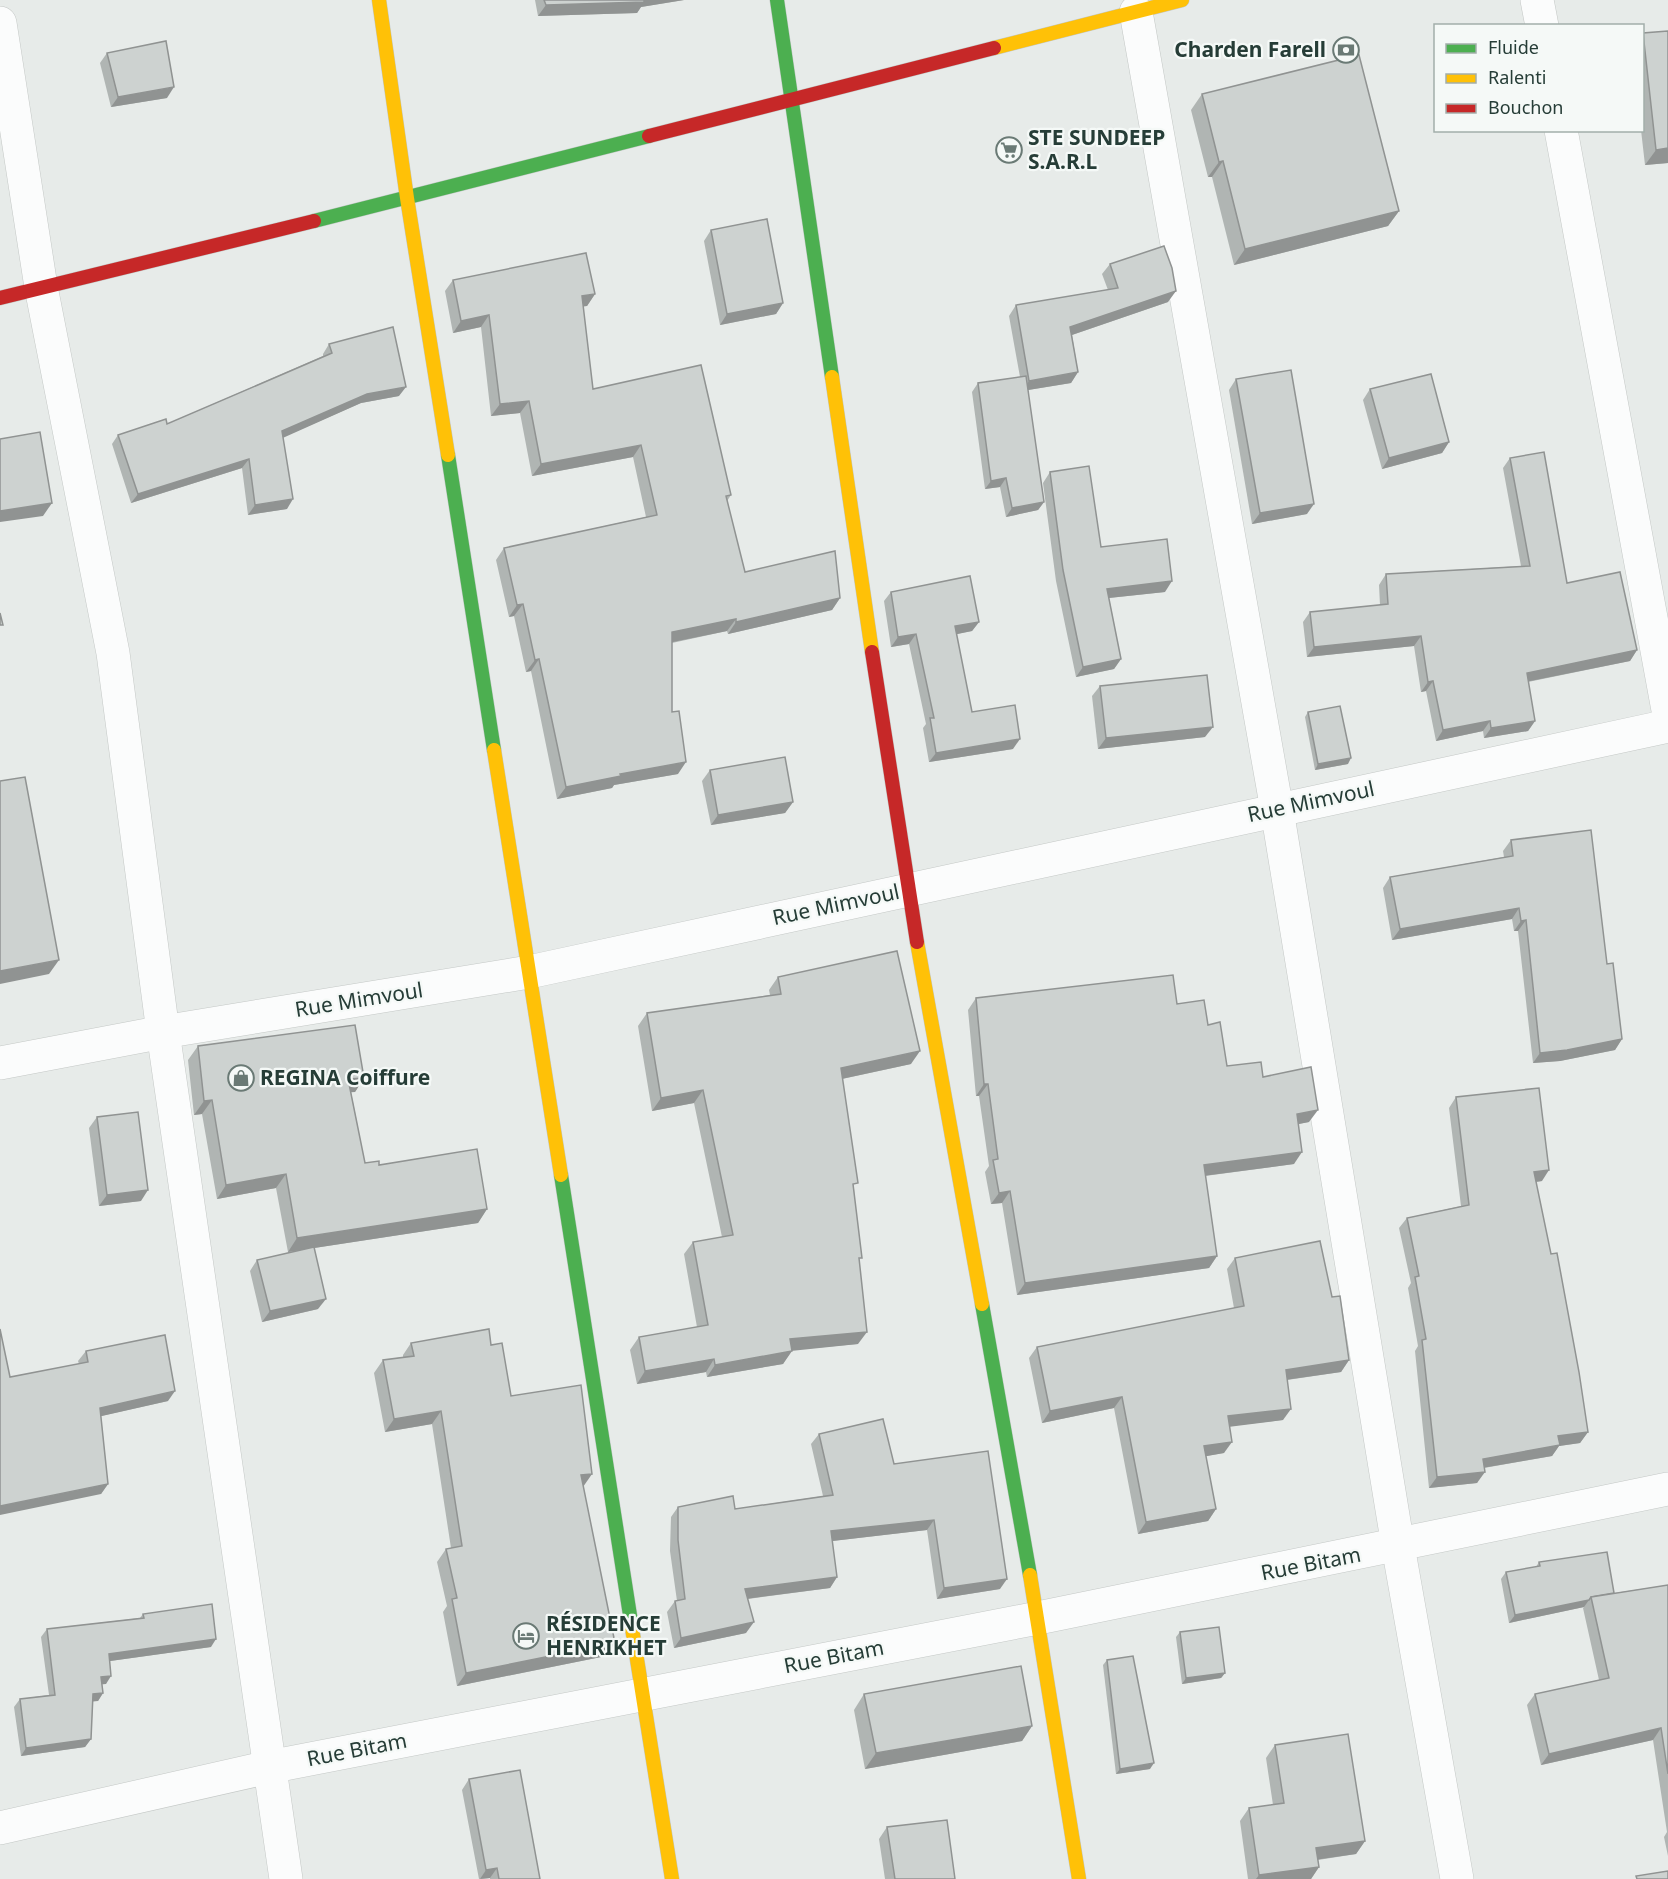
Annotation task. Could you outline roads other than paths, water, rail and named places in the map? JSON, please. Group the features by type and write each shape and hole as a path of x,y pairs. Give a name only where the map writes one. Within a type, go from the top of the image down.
{"main road":[{"path":"379,0 407,198 672,1879"},
{"path":"777,0 907,889 1038,1618 1079,1879"},
{"path":"0,298 407,198 1182,0"}],"street":[{"path":"1537,0 1542,24"},
{"path":"1136,12 1277,810 1398,1546 1457,1879"},
{"path":"0,23 41,287 113,653 163,1032 286,1879"},
{"path":"1561,132 1668,710"},
{"name":"Rue Mimvoul","path":"0,1063 163,1032 529,972 1668,726"},
{"name":"Rue Bitam","path":"0,1828 269,1767 1038,1618 1668,1489"}],"place":[{"name":"Charden Farell","path":"1346,50"},
{"name":"STE SUNDEEP S.A.R.L","path":"1009,150"},
{"name":"REGINA Coiffure","path":"241,1078"},
{"name":"RÉSIDENCE HENRIKHET","path":"526,1636"}]}
